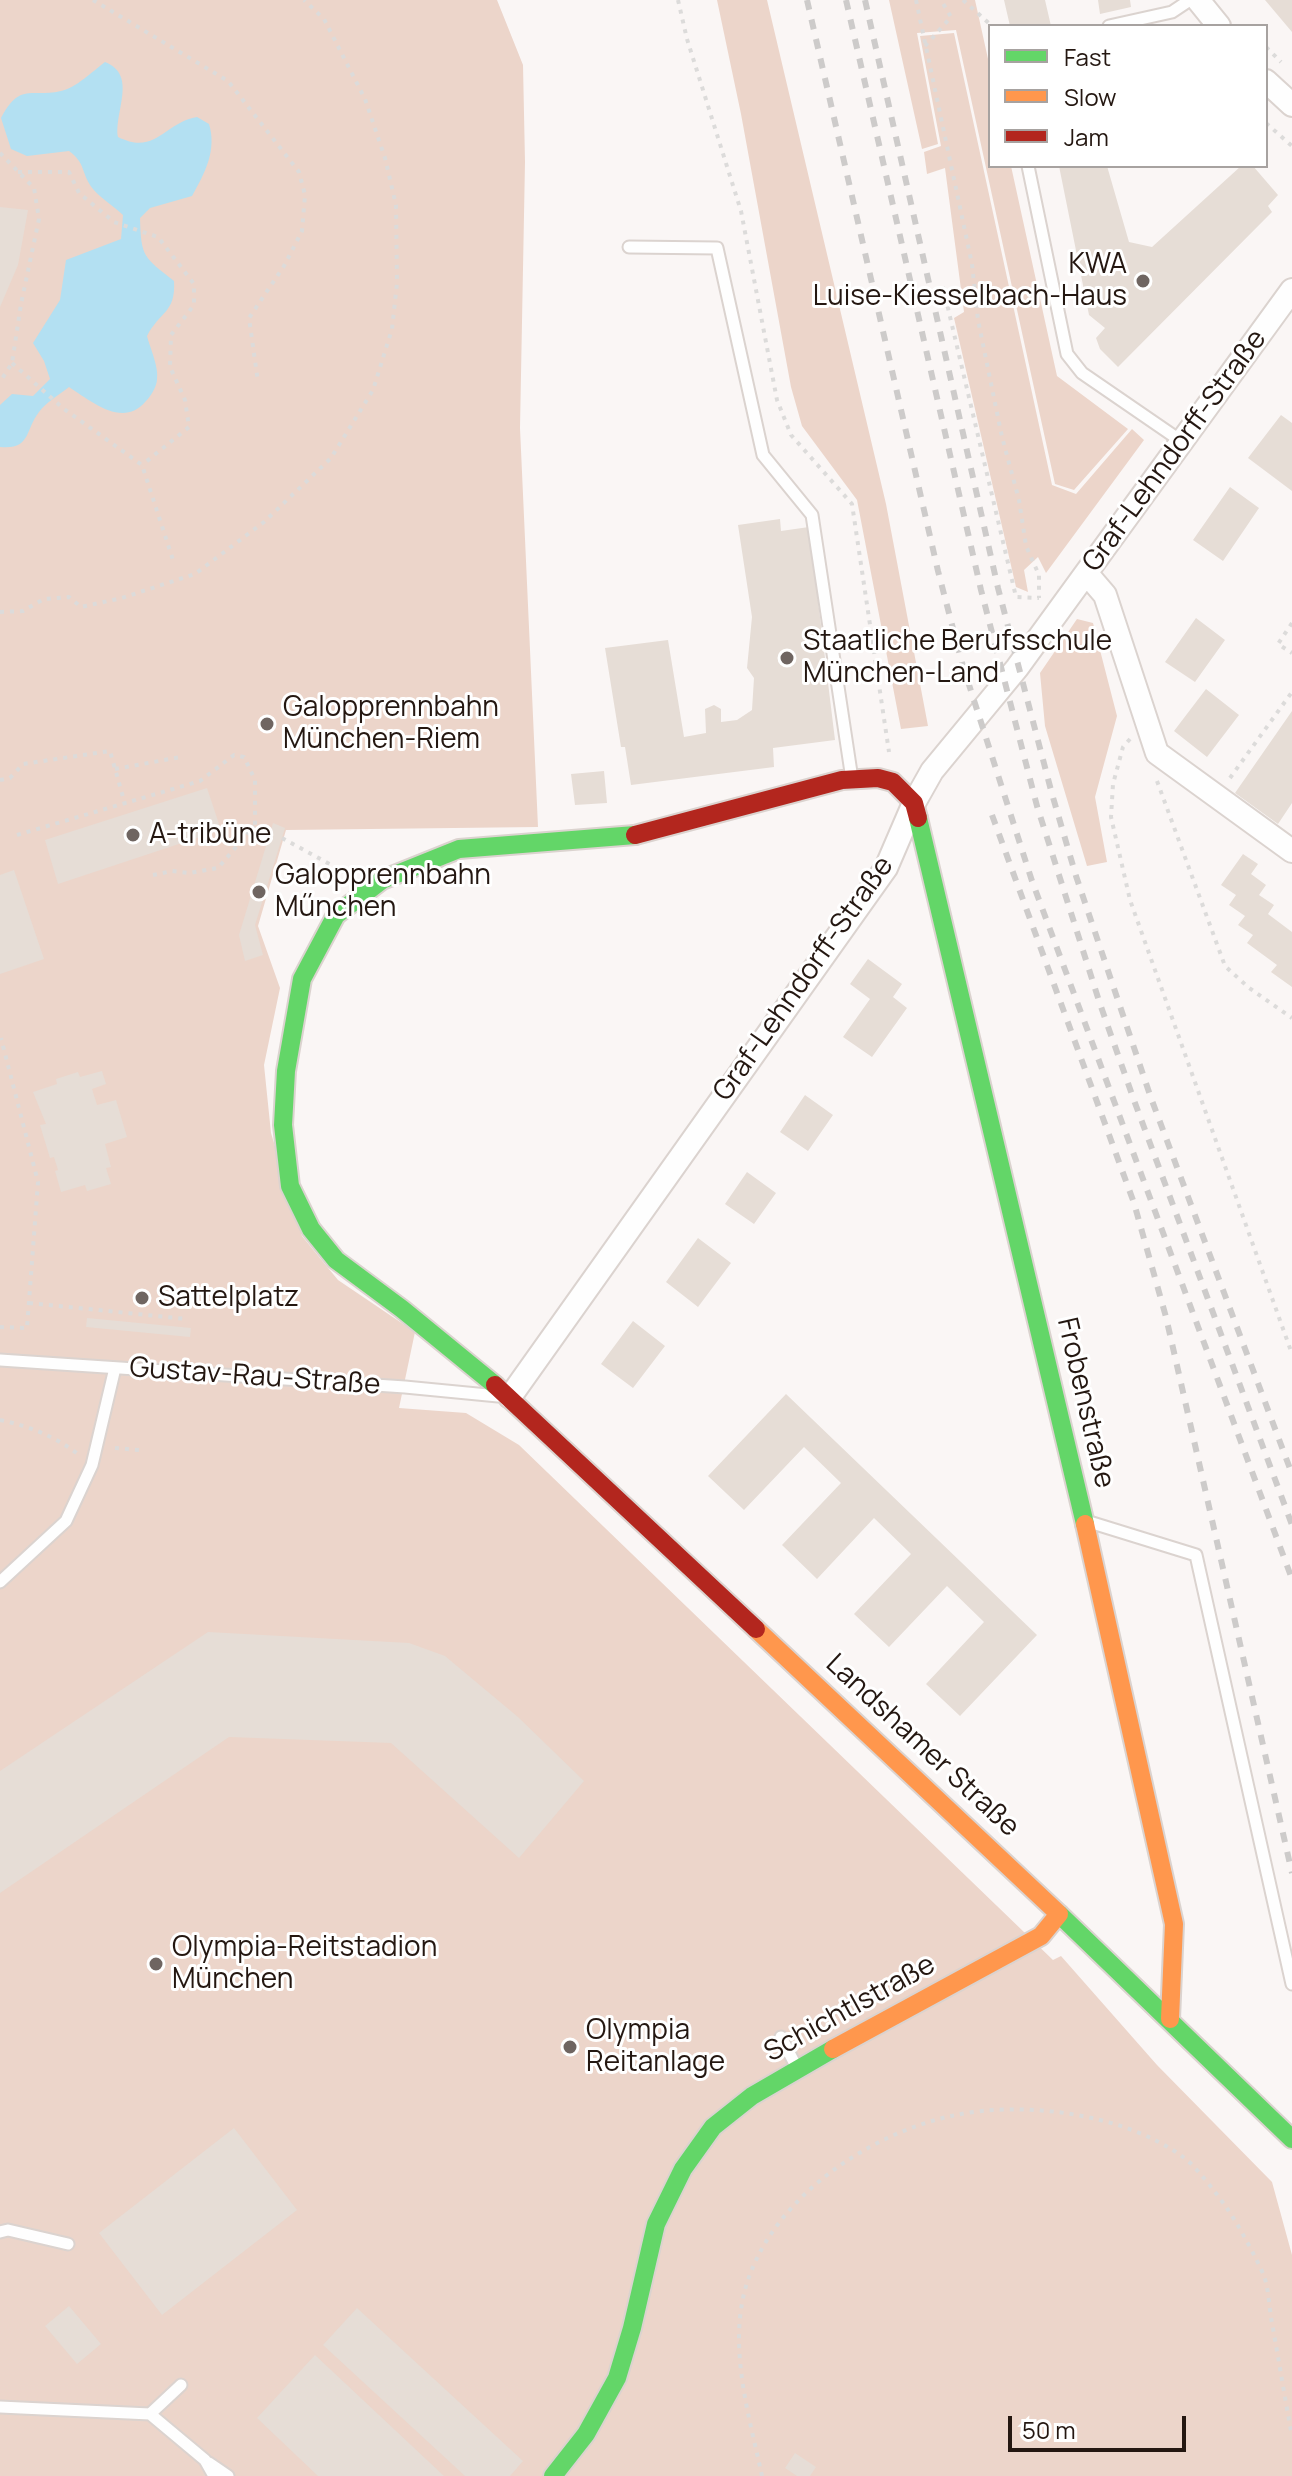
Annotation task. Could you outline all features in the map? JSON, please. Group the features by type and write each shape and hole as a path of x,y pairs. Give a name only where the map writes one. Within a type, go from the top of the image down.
{"street":[{"path":"1198,0 1217,24"},
{"path":"1268,83 1292,105"},
{"name":"Graf-Lehndorff-Straße","path":"510,1397 886,868 914,803 932,771 1017,668 1292,290"},
{"path":"1087,574 1105,595 1157,753 1292,851"},
{"name":"Landshamer Straße","path":"893,782 878,778 847,780 634,835 459,849 382,880 336,915 302,979 285,1085 283,1125 290,1186 311,1229 336,1260 510,1397 1170,2019 1292,2139"},
{"path":"893,782 914,803"},
{"name":"Frobenstraße","path":"914,803 1084,1521 1174,1924 1170,2019"},
{"name":"Schichtlstraße","path":"553,2476 586,2434 617,2378 656,2224 683,2169 713,2127 752,2096 797,2068 1041,1936 1059,1914"}],"lane":[{"path":"1118,24 1172,12 1190,0"},
{"path":"1028,168 1067,354 1082,373 1181,441"},
{"path":"629,247 717,248 763,455 812,515 847,780"},
{"name":"Gustav-Rau-Straße","path":"0,1360 510,1397"},
{"path":"0,1582 66,1521 92,1465 115,1368"},
{"path":"1084,1521 1196,1555 1292,1984"},
{"path":"781,2037 797,2068"},
{"path":"0,2232 8,2230 68,2244"},
{"path":"150,2414 181,2385"},
{"path":"0,2407 150,2414 228,2476"},
{"path":"205,2460 214,2476"}],"path":[{"path":"93,0 228,81 299,172 305,195 302,231 284,266 249,318 258,382"},
{"path":"0,612 23,611 44,599 69,597 81,607 122,598 195,574 264,522 331,458 373,390 392,329 397,283 396,205 385,158 365,99 324,19 304,0"},
{"path":"678,0 687,39 741,211 777,400 791,435 852,504 893,782"},
{"path":"916,0 972,264 978,320 1002,437 1019,500 1026,546 1039,575 1039,598 1016,597 943,287"},
{"path":"925,46 951,17 941,0"},
{"path":"963,0 990,24"},
{"path":"1268,49 1283,63"},
{"path":"1268,125 1292,146"},
{"path":"0,153 34,188 39,219 12,363 0,382"},
{"path":"18,172 69,172 79,193 114,222 158,237 194,284 194,305 171,335 170,351 170,367 185,400 189,427 142,465"},
{"path":"12,363 64,409 142,465 173,560"},
{"path":"1292,623 1278,644 1292,653"},
{"path":"1217,796 1292,692"},
{"path":"1145,722 1123,747 1113,784 1111,817 1130,900 1292,1354"},
{"path":"0,780 10,778 23,764 110,751 125,804"},
{"path":"1157,753 1155,774 1162,797 1225,966 1248,987 1292,1018"},
{"path":"17,835 200,781 234,755 244,757 255,780 255,825 218,868 153,875"},
{"path":"115,769 181,757"},
{"path":"136,801 139,810"},
{"path":"255,825 270,833"},
{"path":"282,838 373,887"},
{"path":"0,1327 27,1328 38,1182 1,1038"},
{"path":"29,1303 186,1319"},
{"path":"0,1420 27,1426 63,1442 92,1465"},
{"path":"96,1447 139,1450"},
{"path":"762,2476 742,2381 739,2325 746,2286 763,2245 808,2189 857,2154 906,2131 950,2116 1007,2108 1071,2115 1129,2128 1184,2158 1227,2208 1264,2276 1292,2436"}],"shaded area":[{"name":"Olympia Reitanlage","path":"0,0 497,0 523,65 525,162 520,428 538,827 286,830 258,926 280,988 264,1065 271,1133 302,1236 338,1280 415,1332 399,1408 466,1413 519,1445 1053,1960 1061,1956 1157,2065 1272,2182 1292,2255 1292,2476 0,2476"},
{"path":"717,0 767,0 886,504 928,726 901,729 857,500 802,426 791,387"},
{"path":"889,0 975,0 988,59 988,168 1011,168 1057,376 1128,429 1074,490 1055,484 956,30 917,33 938,144 922,149"},
{"path":"954,33 1052,485 1076,494 1132,429 1144,440 1046,573 1038,557 1024,570 1028,592 1016,587 954,318 964,312 945,168 927,174 924,152 941,146 920,36"},
{"path":"1077,619 1093,623 1117,716 1095,797 1107,862 1087,866 1045,726 1040,673"}],"water":[{"path":"105,62 115,68 123,85 118,137 142,143 197,117 209,124 211,134 211,152 192,196 150,208 140,218 146,256 174,281 170,306 147,336 157,369 156,385 146,401 127,413 107,410 69,387 42,409 22,442 0,447 0,405 12,394 33,396 50,379 33,343 60,300 66,260 121,239 123,215 93,189 81,164 69,151 27,156 11,149 1,118 20,95 67,89"}],"building":[{"path":"1004,0 1045,0 1051,24 1010,24"},
{"path":"1098,0 1130,0 1131,7 1100,14"},
{"path":"1265,0 1292,0 1292,32"},
{"name":"KWA Luise-Kiesselbach-Haus","path":"1059,168 1108,168 1129,242 1152,247 1239,168 1255,168 1278,195 1268,206 1272,212 1118,367 1100,349 1096,338 1105,328 1089,315"},
{"path":"0,207 28,210 18,265 0,307"},
{"path":"1281,415 1292,423 1292,491 1248,458"},
{"path":"1230,487 1259,508 1223,561 1193,540"},
{"name":"Staatliche Berufsschule München-Land","path":"780,519 781,531 809,527 835,740 773,748 774,767 631,785 625,747 621,747 605,648 668,640 684,737 706,733 705,709 714,705 721,709 721,722 737,720 752,710 754,678 747,668 752,617 738,525"},
{"path":"1196,618 1225,640 1195,682 1165,662"},
{"path":"1206,689 1239,715 1207,757 1174,731"},
{"path":"1292,711 1292,803 1278,824 1235,793"},
{"path":"604,771 607,803 575,805 571,774"},
{"name":"A-tribüne","path":"207,788 221,830 58,884 45,840"},
{"path":"273,823 285,828 255,925 263,955 245,961 239,935"},
{"path":"1243,854 1258,864 1251,874 1266,885 1259,895 1274,905 1268,914 1292,932 1292,987 1271,972 1277,965 1247,943 1253,935 1238,925 1245,916 1229,905 1236,895 1221,885"},
{"path":"14,870 44,959 0,974 0,875"},
{"path":"868,959 902,984 893,997 907,1008 872,1057 843,1037 870,999 850,984"},
{"path":"102,1071 106,1084 92,1089 97,1105 116,1100 127,1137 105,1144 111,1167 106,1168 111,1184 87,1191 85,1185 61,1192 54,1157 50,1158 40,1125 46,1124 33,1092 57,1084 56,1079 78,1072 80,1077"},
{"path":"805,1095 833,1115 808,1151 780,1132"},
{"path":"747,1172 776,1193 754,1224 725,1204"},
{"path":"698,1238 731,1263 698,1307 666,1282"},
{"path":"87,1318 191,1328 190,1337 86,1327"},
{"path":"633,1321 665,1346 633,1388 601,1364"},
{"path":"786,1394 1037,1635 960,1716 926,1684 984,1622 947,1586 889,1647 854,1614 911,1554 874,1518 817,1579 782,1545 841,1483 804,1447 744,1510 708,1476"},
{"path":"208,1632 409,1643 445,1656 518,1717 584,1781 519,1858 391,1743 229,1737 0,1893 0,1771"},
{"path":"234,2128 297,2210 162,2315 99,2233"},
{"path":"69,2306 101,2344 77,2364 45,2326"},
{"path":"357,2308 523,2461 510,2476 465,2476 323,2345"},
{"path":"315,2355 444,2476 318,2476 257,2418"},
{"path":"795,2453 816,2467 810,2476 797,2476 785,2468"}],"railway":[{"path":"807,0 938,571 962,663 1032,881 1292,1579"},
{"path":"846,0 981,590 1037,806 1135,1103 1292,1525"},
{"path":"865,0 998,588 1052,794 1076,876 1151,1098 1292,1474"},
{"path":"992,815 1134,1203 1166,1317 1292,1873"}],"traffic: fast":[{"path":"918,818 1085,1524"},
{"path":"495,1385 336,1260 311,1229 290,1186 283,1125 286,1071 302,979 336,915 382,880 459,849 635,835"},
{"path":"1059,1914 1292,2139"},
{"path":"553,2476 586,2434 617,2378 656,2224 683,2169 713,2127 752,2096 833,2049"}],"traffic: slow":[{"path":"1085,1524 1174,1924 1170,2019"},
{"path":"756,1629 1059,1914"},
{"path":"833,2049 1041,1936 1059,1914"}],"traffic: jam":[{"path":"635,835 842,780 878,778 893,782 914,803 918,818"},
{"path":"495,1385 756,1629"}],"place":[{"name":"KWA Luise-Kiesselbach-Haus","path":"1143,281"},
{"name":"Staatliche Berufsschule München-Land","path":"787,658"},
{"name":"Galopprennbahn München-Riem","path":"267,724"},
{"name":"A-tribüne","path":"133,835"},
{"name":"Galopprennbahn Műnchen","path":"259,892"},
{"name":"Sattelplatz","path":"142,1298"},
{"name":"Olympia-Reitstadion München","path":"156,1964"},
{"name":"Olympia Reitanlage","path":"570,2047"}]}
